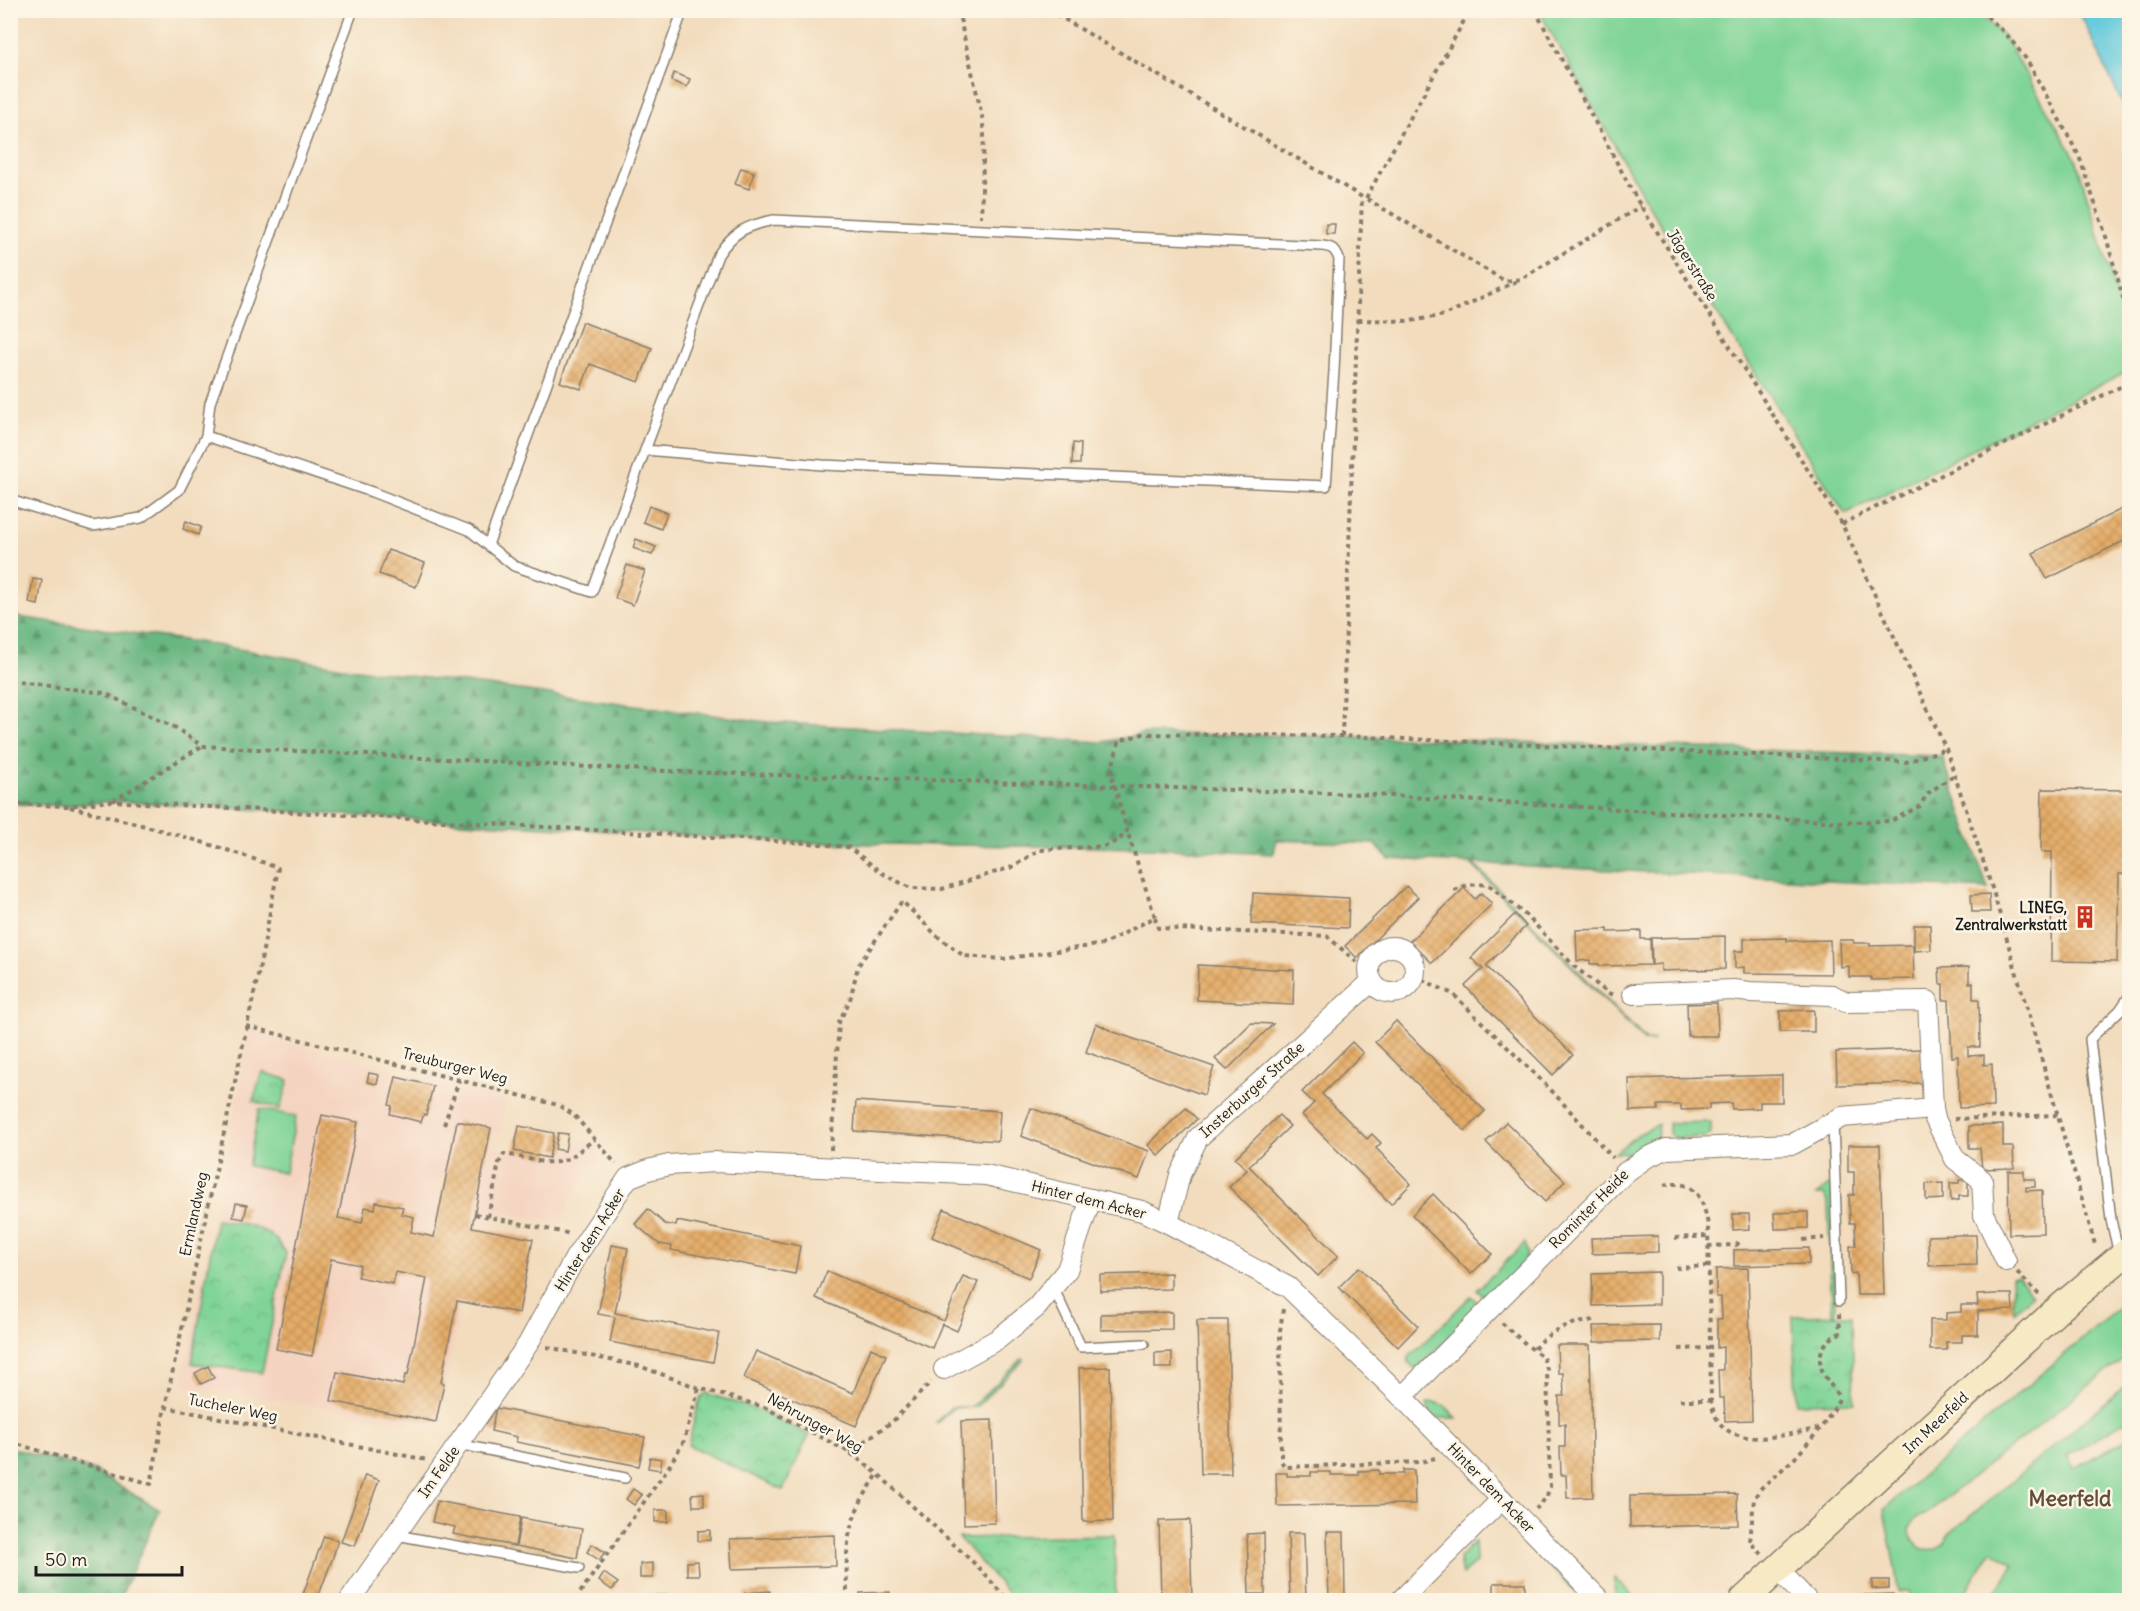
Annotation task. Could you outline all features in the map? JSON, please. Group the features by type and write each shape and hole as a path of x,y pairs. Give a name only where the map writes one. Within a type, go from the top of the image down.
{"street":[{"name":"Insterburger Straße","path":"1168,1223 1180,1175 1198,1138 1371,976 1370,964 1378,953 1396,948 1409,955 1413,961 1414,976"},
{"path":"1371,976 1383,991 1399,992 1406,988 1414,976"},
{"path":"1633,994 1733,990 1832,995 1846,1002 1928,1001 1934,1114 1955,1158 1982,1180 1984,1215 2006,1261"},
{"name":"Rominter Heide","path":"1402,1397 1626,1172 1646,1158 1666,1149 1793,1144 1842,1117 1934,1114"},
{"name":"Hinter dem Acker","path":"528,1344 575,1258 628,1178 669,1165 714,1162 986,1175 1142,1211 1288,1287 1456,1451 1600,1600"},
{"path":"944,1369 998,1339 1037,1306 1067,1269 1091,1199"},
{"name":"Im Meerfeld","path":"1744,1600 2055,1312 2117,1259"},
{"name":"Im Felde","path":"350,1600 528,1344"},
{"path":"1401,1600 1502,1498"},
{"path":"1778,1569 1807,1600"}],"lane":[{"path":"10,500 93,526 141,518 178,490 206,436 210,403 353,10"},
{"path":"488,545 682,10"},
{"path":"206,436 469,530 514,566 592,592 645,450 718,255 727,240 757,223 774,220 1322,246 1336,251 1339,259 1326,486 822,465 645,450"},
{"path":"2117,1259 2090,1039 2120,1010 2130,995"},
{"path":"1833,1122 1839,1302"},
{"path":"1053,1287 1081,1347 1143,1344"},
{"path":"458,1444 625,1478"},
{"path":"396,1534 579,1568"}],"path":[{"path":"958,10 984,134 981,230"},
{"path":"1050,10 1505,281 1521,279"},
{"path":"1342,736 1354,375 1364,198 1470,10"},
{"name":"Jägerstraße","path":"1536,10 1641,206 1842,524 1946,749 1993,891 2058,1115 2117,1259"},
{"path":"1980,10 2006,33 2027,60 2079,156 2105,233 2130,323"},
{"path":"1358,320 1411,321 1445,315 1521,279 1641,206"},
{"path":"1842,524 2130,382"},
{"path":"10,681 104,693 176,728 202,746 684,772 1358,794 1841,822 1891,821 1920,806 1927,794 1954,775"},
{"path":"1371,976 1327,936 1158,928 1111,772 1119,741 1143,734 1342,736 1906,762 1946,749"},
{"path":"112,801 202,746"},
{"path":"10,804 66,806 112,801 810,843 849,847 885,875 911,888 942,890 1012,867 1039,850 1105,846 1119,840 1127,831"},
{"name":"Ermlandweg","path":"66,806 158,828 278,868 261,962 165,1407"},
{"path":"1454,890 1468,885 1488,884 1529,918 1575,967 1599,987 1609,994 1633,994"},
{"path":"830,1168 839,1022 850,1000 858,966 902,901 936,935 964,956 1003,958 1104,944 1155,917"},
{"path":"1414,976 1453,994 1550,1089 1626,1172"},
{"name":"Treuburger Weg","path":"246,1026 558,1105 574,1115 628,1178"},
{"path":"444,1125 459,1080"},
{"path":"1934,1114 2058,1115"},
{"path":"488,1216 499,1163 504,1154 560,1162 595,1139"},
{"path":"1664,1185 1677,1182 1687,1185 1699,1196 1705,1209 1708,1236 1711,1400 1716,1420 1735,1436 1747,1437 1783,1435 1821,1428"},
{"path":"475,1214 589,1238"},
{"path":"1675,1238 1708,1236"},
{"path":"1803,1240 1837,1238"},
{"path":"1708,1246 1736,1245 1738,1242"},
{"path":"2006,1261 2055,1312"},
{"path":"1676,1268 1708,1266"},
{"path":"1288,1287 1280,1331 1281,1461 1285,1467 1421,1462 1456,1451"},
{"path":"1758,1550 1750,1542 1754,1499 1760,1489 1795,1458 1821,1428 1839,1399 1836,1390 1826,1379 1819,1360 1826,1342 1840,1333 1839,1302"},
{"path":"1488,1310 1528,1346 1543,1356 1547,1369 1550,1487 1546,1498 1524,1522"},
{"path":"1534,1349 1558,1329 1591,1322 1596,1318"},
{"name":"Nehrunger Weg","path":"528,1344 639,1366 699,1388 764,1407 849,1452 878,1474 976,1565 1008,1600"},
{"path":"1679,1349 1711,1348"},
{"path":"849,1452 893,1421 944,1369"},
{"path":"575,1600 668,1468 684,1441 699,1388"},
{"path":"1680,1400 1711,1400"},
{"name":"Tucheler Weg","path":"10,1442 150,1484 165,1407 445,1463"},
{"path":"847,1600 849,1535 855,1515 878,1474"}],"shaded area":[{"path":"250,1031 507,1100 501,1131 493,1130 491,1146 555,1159 589,1138 604,1156 578,1183 562,1222 493,1210 491,1227 535,1238 520,1315 461,1305 439,1424 435,1427 182,1385"}],"green space":[{"path":"1539,11 1975,11 2003,35 2076,159 2129,337 2129,370 1845,514 1650,208"},
{"path":"11,616 198,642 349,668 767,722 1102,742 1143,734 1342,736 1942,756 1988,889 1389,859 1375,844 1276,840 1274,854 1146,848 810,843 112,801 66,806 11,804"},
{"path":"1472,865 1475,865 1646,1040 1655,1041 1645,1041"},
{"path":"262,1072 289,1080 280,1109 253,1101"},
{"path":"259,1109 296,1116 285,1173 248,1166"},
{"path":"1711,1122 1711,1133 1706,1137 1674,1138 1669,1134 1669,1123"},
{"path":"1659,1124 1657,1139 1637,1153 1615,1153 1637,1135"},
{"path":"1829,1185 1833,1186 1836,1314 1832,1314 1828,1202 1824,1195 1816,1195"},
{"path":"216,1219 246,1224 265,1231 280,1244 286,1253 262,1373 192,1363"},
{"path":"1525,1243 1527,1254 1524,1263 1489,1298 1485,1297 1477,1290"},
{"path":"2018,1276 2032,1295 2014,1312 2012,1277"},
{"path":"1471,1296 1479,1307 1415,1369 1408,1363 1409,1357"},
{"path":"2129,1299 2129,1354 1927,1513 1915,1519 1911,1527 1911,1536 1923,1549 1932,1550 1941,1546 1948,1535 2129,1383 2129,1419 2067,1456 2074,1468 2129,1438 2129,1597 2115,1600 1990,1600 2014,1564 1992,1550 1960,1600 1911,1600 1910,1592 1898,1592 1884,1509"},
{"path":"1852,1315 1854,1402 1796,1403 1793,1316"},
{"path":"1022,1359 1024,1360 976,1407 953,1408 936,1422 951,1407 974,1405"},
{"path":"706,1393 758,1410 809,1435 783,1490 688,1445 700,1398"},
{"path":"1435,1402 1445,1406 1457,1418 1435,1418 1429,1411 1427,1403"},
{"path":"11,1448 93,1470 160,1510 119,1600 11,1600"},
{"path":"1517,1528 1591,1600 1583,1600 1516,1533"},
{"path":"1114,1535 1116,1600 1014,1600 959,1538"},
{"path":"1475,1541 1476,1562 1462,1575 1459,1558"},
{"path":"1615,1578 1637,1600 1614,1599"}],"water":[{"path":"2079,11 2129,11 2129,118"}],"building":[{"path":"674,73 690,79 687,87 671,81"},
{"path":"741,168 754,172 749,189 735,184"},
{"path":"1326,224 1335,224 1334,234 1326,234"},
{"path":"582,322 652,348 639,382 590,364 581,389 560,382"},
{"path":"1073,443 1081,444 1080,464 1072,464"},
{"path":"2130,505 2130,538 2047,579 2033,553"},
{"path":"649,506 667,513 661,529 643,522"},
{"path":"186,521 201,527 198,535 183,529"},
{"path":"636,539 656,547 652,555 633,548"},
{"path":"388,550 425,563 416,587 379,574"},
{"path":"627,565 645,571 633,605 615,598"},
{"path":"10,575 15,575 12,600 10,600"},
{"path":"33,579 42,580 38,605 29,603"},
{"name":"LINEG, Zentralwerkstatt","path":"2042,789 2130,790 2130,874 2119,874 2117,962 2051,961 2052,852 2041,852"},
{"path":"1406,886 1418,897 1357,958 1345,946"},
{"path":"1464,888 1475,899 1481,893 1492,904 1432,963 1410,941"},
{"path":"1253,893 1349,898 1348,928 1251,924"},
{"path":"1989,894 1990,912 1972,912 1971,895"},
{"path":"1515,914 1526,926 1486,966 1573,1055 1553,1075 1465,986 1483,969 1471,958"},
{"path":"1914,925 1930,925 1931,950 1914,951"},
{"path":"1608,929 1608,932 1641,931 1641,939 1650,939 1651,965 1599,966 1599,964 1590,964 1590,960 1577,961 1576,930"},
{"path":"1725,936 1725,969 1661,971 1661,964 1652,965 1651,938"},
{"path":"1787,938 1787,941 1830,940 1831,974 1744,973 1744,967 1735,968 1735,951 1744,951 1744,939"},
{"path":"1839,940 1870,943 1870,946 1913,945 1914,979 1871,980 1871,977 1849,977 1849,966 1840,967"},
{"path":"1198,965 1294,970 1293,1005 1197,1000"},
{"path":"1969,967 1969,983 1973,983 1973,999 1979,999 1980,1047 1968,1047 1968,1056 1984,1055 1984,1065 1992,1064 1993,1107 1959,1108 1958,1056 1952,1057 1949,1000 1943,1000 1943,984 1940,984 1939,968"},
{"path":"1717,1003 1718,1036 1688,1036 1687,1004"},
{"path":"1814,1010 1814,1032 1780,1032 1780,1011"},
{"path":"1396,1021 1485,1111 1465,1131 1375,1042"},
{"path":"1096,1023 1114,1032 1214,1067 1204,1095 1086,1052"},
{"path":"1251,1023 1273,1024 1227,1070 1215,1059"},
{"path":"1352,1042 1363,1053 1322,1094 1367,1139 1372,1134 1381,1143 1376,1148 1411,1184 1391,1204 1302,1115 1314,1103 1302,1092"},
{"path":"1922,1049 1923,1083 1837,1085 1836,1052"},
{"path":"369,1073 379,1075 377,1084 367,1082"},
{"path":"1782,1075 1782,1102 1760,1102 1760,1108 1732,1109 1731,1103 1709,1104 1709,1109 1681,1110 1681,1105 1658,1105 1658,1110 1630,1111 1629,1079"},
{"path":"396,1077 433,1086 426,1115 424,1114 421,1122 390,1114 392,1106 389,1105"},
{"path":"856,1101 1000,1111 998,1141 854,1131"},
{"path":"1031,1108 1149,1151 1139,1179 1021,1136"},
{"path":"1186,1108 1197,1119 1159,1156 1148,1145"},
{"path":"322,1115 358,1122 338,1218 362,1223 365,1207 375,1209 376,1202 403,1207 401,1214 414,1217 411,1232 434,1237 457,1121 491,1128 472,1227 533,1239 519,1313 457,1301 441,1382 444,1383 436,1422 331,1401 337,1372 403,1385 405,1375 408,1375 427,1278 395,1272 393,1284 358,1277 360,1265 331,1259 312,1356 276,1349"},
{"path":"1279,1115 1290,1126 1249,1166 1338,1256 1318,1276 1229,1187 1247,1170 1235,1158"},
{"path":"1506,1122 1565,1181 1545,1202 1486,1142"},
{"path":"2003,1125 2003,1147 2013,1147 2014,1168 1982,1169 1980,1148 1969,1148 1969,1126"},
{"path":"519,1126 554,1133 549,1158 514,1151"},
{"path":"558,1133 568,1134 565,1151 555,1149"},
{"path":"1848,1145 1880,1145 1884,1295 1857,1295 1856,1273 1851,1274 1850,1246 1856,1246 1855,1223 1850,1223 1849,1195 1854,1195 1854,1172 1848,1172"},
{"path":"2008,1171 2024,1171 2024,1179 2035,1179 2035,1187 2026,1187 2026,1191 2042,1190 2043,1233 2009,1234"},
{"path":"1959,1180 1968,1180 1968,1196 1959,1196 1959,1200 1951,1201 1950,1183 1959,1183"},
{"path":"1943,1183 1943,1199 1926,1200 1926,1184"},
{"path":"1433,1194 1492,1254 1471,1274 1412,1215"},
{"path":"236,1203 247,1205 244,1219 233,1217"},
{"path":"648,1209 665,1224 676,1226 677,1221 800,1246 795,1274 671,1250 672,1246 659,1244 635,1224"},
{"path":"944,1209 1041,1250 1029,1278 932,1237"},
{"path":"1808,1212 1808,1228 1775,1229 1774,1213"},
{"path":"1733,1214 1749,1214 1750,1229 1733,1230"},
{"path":"1976,1235 1977,1265 1929,1266 1928,1236"},
{"path":"1658,1236 1658,1252 1592,1254 1591,1238"},
{"path":"612,1245 628,1248 615,1313 719,1333 713,1362 610,1342 615,1317 598,1314"},
{"path":"1809,1248 1809,1264 1734,1266 1734,1250"},
{"path":"1359,1267 1418,1326 1398,1347 1339,1287"},
{"path":"1748,1268 1752,1420 1725,1421 1724,1398 1719,1398 1718,1370 1723,1370 1723,1347 1717,1348 1717,1319 1722,1320 1721,1297 1716,1297 1716,1269"},
{"path":"827,1271 944,1321 963,1276 978,1282 957,1331 942,1324 932,1348 816,1298"},
{"path":"1659,1272 1659,1304 1593,1306 1592,1274"},
{"path":"1171,1273 1171,1289 1100,1291 1100,1275"},
{"path":"2012,1294 2013,1310 1978,1311 1978,1335 1962,1335 1962,1342 1946,1342 1947,1350 1930,1350 1930,1320 1946,1320 1946,1313 1961,1312 1961,1305 1978,1305 1977,1295"},
{"path":"1172,1312 1172,1329 1101,1330 1101,1314"},
{"path":"1197,1320 1228,1320 1231,1474 1201,1474"},
{"path":"1660,1325 1660,1341 1594,1342 1593,1326"},
{"path":"1557,1345 1590,1345 1593,1497 1567,1498 1566,1475 1561,1475 1560,1447 1565,1447 1565,1424 1559,1424 1559,1396 1564,1396 1563,1373 1558,1373"},
{"path":"871,1348 886,1355 856,1426 744,1378 756,1351 853,1393"},
{"path":"1172,1352 1172,1368 1155,1368 1155,1353"},
{"path":"208,1366 214,1378 201,1384 195,1373"},
{"path":"1110,1367 1113,1521 1083,1522 1079,1368"},
{"path":"496,1408 645,1437 639,1466 516,1442 517,1437 491,1431"},
{"path":"992,1420 995,1523 964,1524 961,1421"},
{"path":"650,1457 662,1459 660,1470 648,1468"},
{"path":"1379,1470 1379,1474 1403,1474 1403,1470 1414,1470 1415,1504 1277,1506 1276,1473 1287,1473 1287,1476 1311,1476 1311,1472 1359,1475 1359,1471"},
{"path":"365,1475 379,1480 355,1546 341,1542"},
{"path":"633,1489 642,1495 634,1505 626,1499"},
{"path":"704,1493 704,1506 693,1506 692,1494"},
{"path":"1737,1494 1738,1525 1630,1527 1630,1496"},
{"path":"437,1501 520,1517 515,1546 453,1534 455,1527 432,1522"},
{"path":"655,1510 668,1510 668,1522 655,1522"},
{"path":"521,1518 582,1529 577,1558 516,1546"},
{"path":"1190,1520 1192,1600 1161,1600 1159,1521"},
{"path":"710,1530 710,1540 698,1541 698,1531"},
{"path":"1327,1532 1344,1532 1345,1600 1329,1600"},
{"path":"1264,1533 1265,1594 1249,1594 1247,1534"},
{"path":"1288,1533 1304,1533 1306,1600 1290,1600"},
{"path":"835,1535 836,1566 732,1569 730,1539"},
{"path":"324,1536 338,1541 333,1557 317,1600 301,1600"},
{"path":"592,1544 605,1552 599,1560 587,1552"},
{"path":"698,1561 699,1575 687,1575 687,1562"},
{"path":"653,1563 653,1578 640,1578 640,1564"},
{"path":"604,1573 618,1583 612,1590 599,1581"},
{"path":"1872,1580 1889,1580 1889,1588 1872,1589"},
{"path":"1494,1583 1525,1583 1525,1600 1494,1600"},
{"path":"770,1591 771,1600 745,1600 745,1593"},
{"path":"890,1592 891,1600 860,1600 860,1593"},
{"path":"1893,1594 1893,1600 1864,1600 1864,1595"},
{"path":"669,1595 669,1600 638,1600 638,1596"}],"place":[{"name":"LINEG, Zentralwerkstatt","path":"2085,917"}],"district":[{"name":"Meerfeld","path":"2070,1499"}]}
